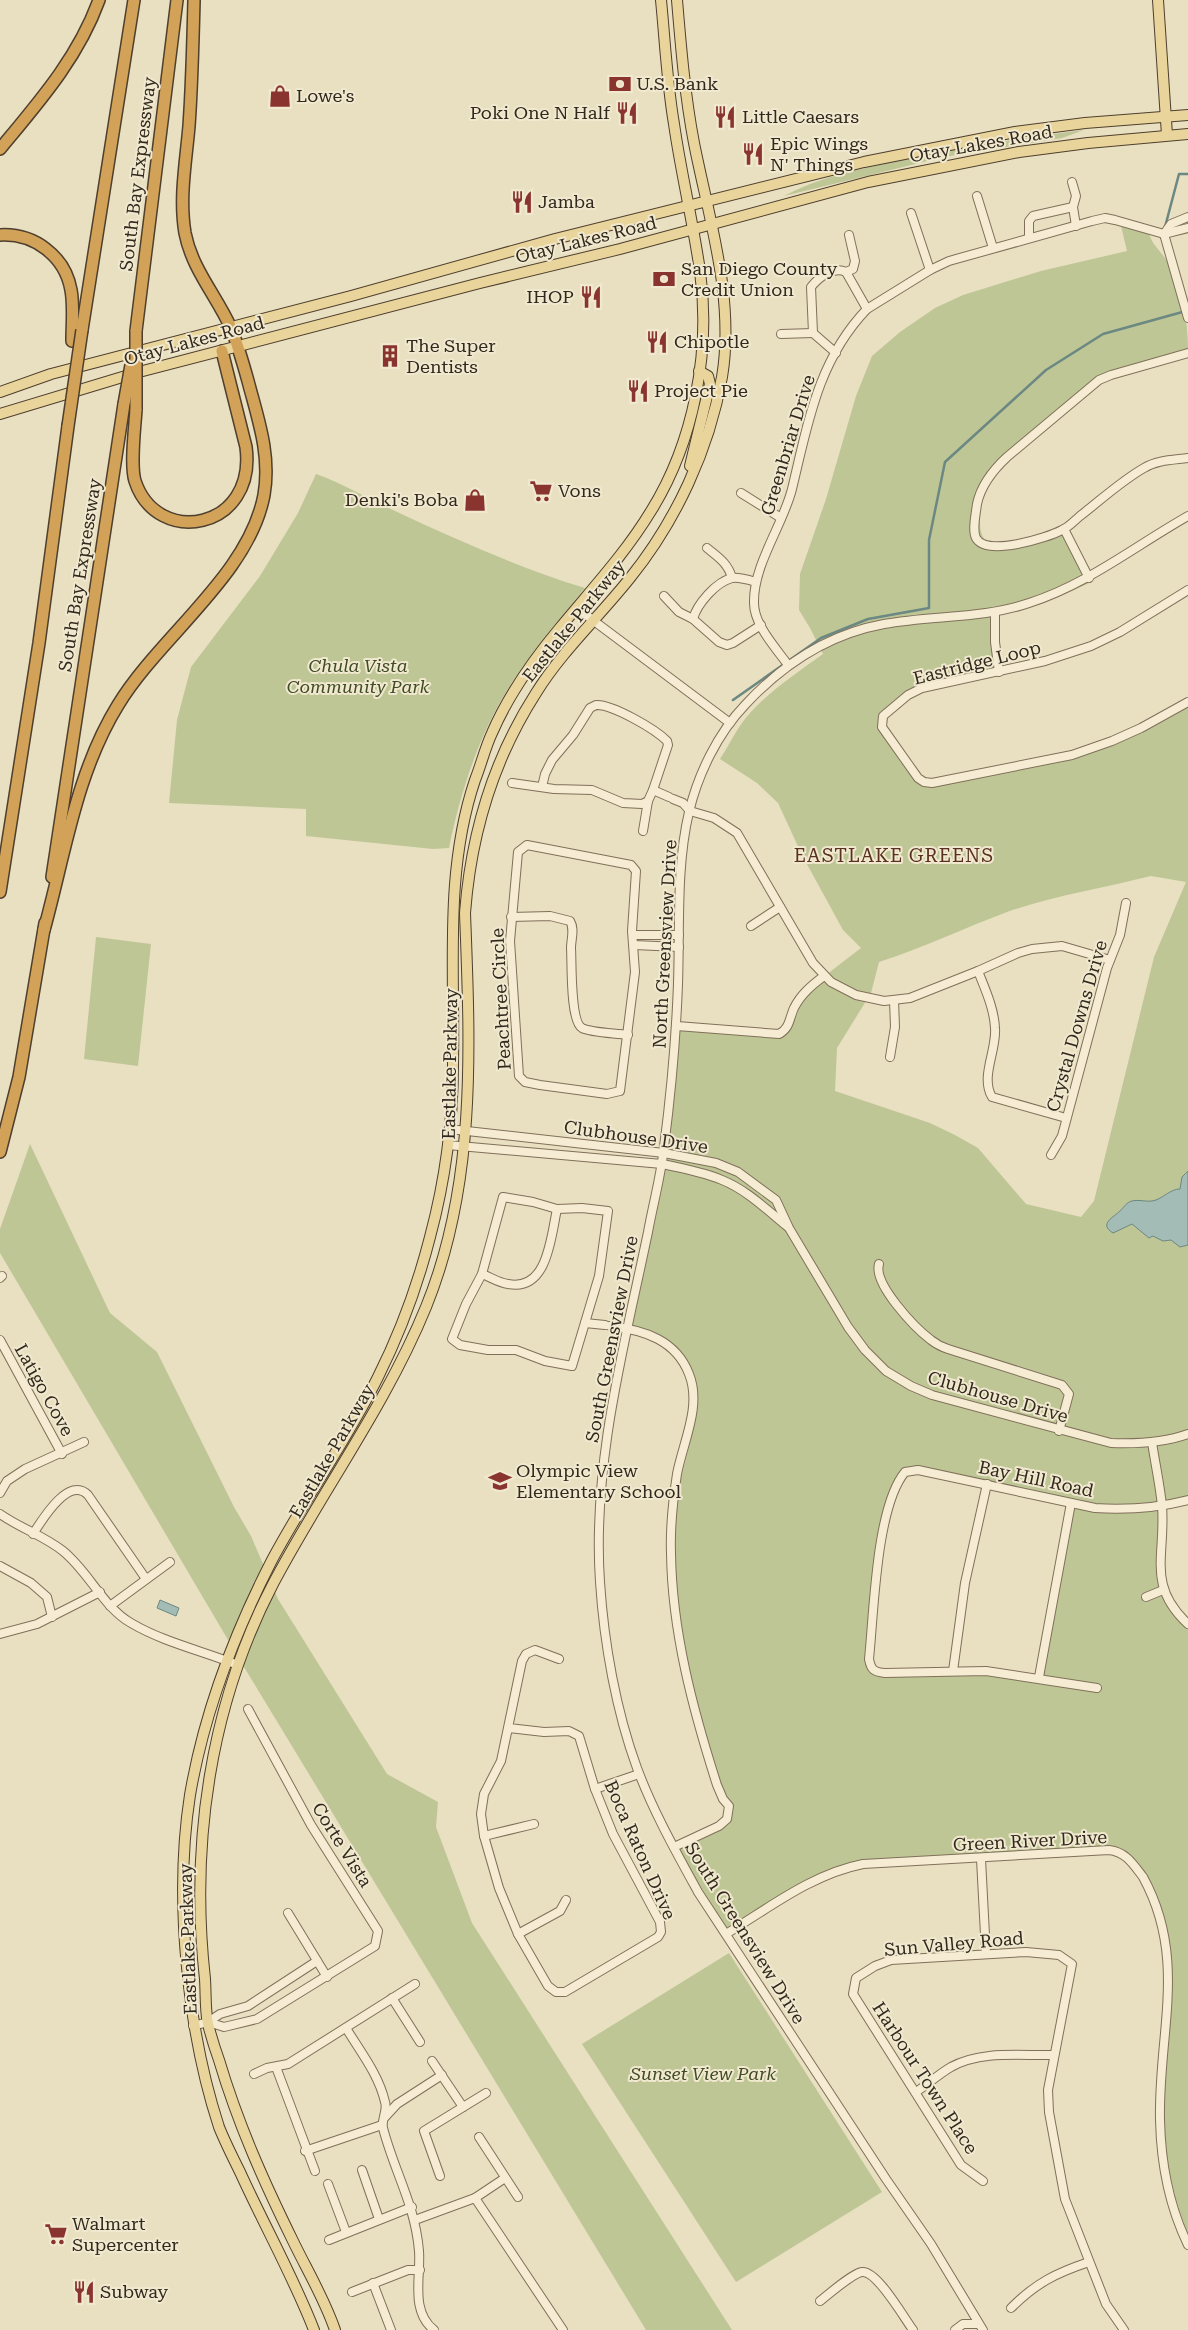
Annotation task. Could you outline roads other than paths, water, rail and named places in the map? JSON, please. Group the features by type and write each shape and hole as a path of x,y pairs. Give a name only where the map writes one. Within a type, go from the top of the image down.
{"highway":[{"path":"0,148 61,74 79,45 99,0"},
{"name":"South Bay Expressway","path":"0,892 39,643 82,330 134,0"},
{"name":"South Bay Expressway","path":"0,1152 19,1077 44,930 136,331 177,0"},
{"path":"44,930 79,792 102,732 137,677 235,563 249,539 259,514 265,482 265,448 238,346 230,327 195,264 184,226 183,206 193,75 194,0"},
{"path":"0,235 33,241 51,253 61,264 72,291 70,412"},
{"path":"136,331 134,474 145,500 161,514 180,521 202,521 221,514 232,505 240,494 245,481 248,462 246,447 222,351"}],"main road":[{"name":"Eastlake Parkway","path":"314,2330 299,2289 268,2233 220,2130 193,2026 186,1942 185,1845 190,1797 198,1758 226,1660 272,1561 377,1378 403,1318 430,1240 444,1173 450,1129 454,1069 452,933 457,855 472,790 492,733 506,705 530,668 560,628 626,550 654,508 670,477 685,438 699,371 703,320 701,275 673,118 661,0"},
{"name":"Eastlake Parkway","path":"335,2330 255,2164 229,2094 208,2022 201,1942 201,1851 206,1802 214,1750 225,1701 272,1585 386,1390 427,1304 442,1258 455,1204 466,1132 469,1077 465,912 467,889 471,857 480,816 493,778 535,694 560,659 631,576 657,541 678,506 710,424 721,379 726,344 722,285 708,202 694,143 677,0"},
{"path":"1158,0 1168,135"},
{"name":"Otay Lakes Road","path":"0,392 51,374 555,239 944,144 1015,132 1188,115"},
{"name":"Otay Lakes Road","path":"0,414 103,382 693,230 868,182 946,165 1088,142 1188,134"},
{"path":"688,482 690,463 710,384 708,376 699,371"},
{"path":"457,855 461,861 461,882 467,889"},
{"path":"314,1486 326,1494"}],"street":[{"path":"1072,182 1076,196 1073,207 1076,226"},
{"path":"978,196 992,248"},
{"path":"1029,238 1029,220 1033,216 1073,207"},
{"path":"911,213 930,270"},
{"path":"1164,234 1171,224 1188,217"},
{"name":"Greenbriar Drive","path":"788,665 761,625 754,605 756,582 792,489 802,441 818,389 850,327 867,309 930,270 949,261 992,248 1105,218 1164,234"},
{"path":"1164,234 1188,228"},
{"path":"1164,234 1188,318"},
{"path":"836,353 814,333 811,287 830,272 837,269 846,272 853,269 855,261 848,235"},
{"path":"846,272 867,309"},
{"path":"781,334 814,333"},
{"path":"1188,353 1111,374 1099,380 1007,457 997,466 982,489 978,504 975,533 977,539 987,545 1032,542 1064,529 1146,467 1161,461 1188,458"},
{"path":"741,493 781,518"},
{"name":"North Greensview Drive","path":"664,1152 677,1026 682,855 690,811 698,785 715,746 730,723 748,702 788,665 833,640 883,624 995,612 1026,604 1066,590 1089,578 1188,516"},
{"path":"1064,529 1089,578"},
{"path":"707,548 723,560 730,570 732,578"},
{"path":"693,618 695,610 706,598 719,586 732,578 756,582"},
{"name":"Eastridge Loop","path":"1188,590 1120,632 1091,646 1056,658 922,688 908,695 882,716 882,727 918,778 924,782 932,782 1072,755 1112,741 1141,728 1188,702"},
{"path":"664,596 679,612 693,618 710,636 727,644 733,643 761,625"},
{"path":"578,609 730,723"},
{"path":"995,612 995,642 999,672"},
{"path":"542,787 545,774 552,760 573,735 590,708 596,704 601,704 642,724 667,741 668,745 648,801 643,831"},
{"path":"512,783 554,789 592,790 623,803 642,804 648,801"},
{"path":"653,790 684,803 690,811 714,818 737,833 813,963 824,976 856,995 874,1000 894,1000 917,996 1018,953 1048,947 1070,948 1110,960"},
{"name":"Peachtree Circle","path":"628,1035 620,1091 607,1094 540,1085 525,1082 519,1076 510,940 518,852 527,845 631,865 636,871 633,935"},
{"name":"Crystal Downs Drive","path":"1051,1155 1062,1136 1110,960 1120,935 1126,903"},
{"path":"751,926 780,908"},
{"path":"511,917 550,916 570,921 573,926 571,941 576,1022 587,1030 628,1035 635,972 633,935 679,935"},
{"path":"634,945 679,947"},
{"path":"978,971 992,1008 995,1025 995,1040 987,1084 992,1097 1066,1118"},
{"path":"677,1026 779,1034 788,1027 795,1007 808,987 824,976"},
{"path":"890,1057 895,1027 894,1000"},
{"name":"Clubhouse Drive","path":"450,1129 664,1152 716,1163 738,1172 776,1200 789,1228 848,1327 865,1350 886,1371 911,1386 932,1395 1111,1443 1170,1440 1188,1434"},
{"name":"Clubhouse Drive","path":"448,1145 662,1164 722,1180 745,1192 789,1228"},
{"name":"South Greensview Drive","path":"664,1152 615,1390 601,1481 599,1509 600,1580 610,1664 631,1750 639,1774 698,1892 886,2179 931,2244 978,2328"},
{"path":"503,1197 557,1209 582,1208 608,1211 599,1276 572,1366 545,1361 516,1350 488,1350 460,1345 452,1339 466,1304 482,1274 503,1197"},
{"path":"482,1274 507,1284 519,1284 532,1280 545,1263 557,1209"},
{"path":"879,1264 879,1275 890,1294 904,1314 932,1342 948,1349 1062,1386 1069,1394 1059,1430"},
{"path":"585,1323 628,1328 656,1337 670,1346 680,1357 691,1380 694,1405 678,1469 673,1502 672,1587 688,1687 717,1785 723,1799 729,1806 727,1819 719,1826 674,1847"},
{"name":"Latigo Cove","path":"0,1340 62,1454"},
{"path":"0,1492 7,1481 25,1469 62,1454 84,1442"},
{"path":"1152,1442 1162,1507 1160,1574 1163,1590 1169,1603 1188,1624"},
{"name":"Bay Hill Road","path":"953,1671 885,1673 875,1672 871,1668 869,1659 883,1528 897,1482 905,1472 918,1470 1071,1503 1118,1509 1162,1507 1188,1500"},
{"path":"987,1484 964,1582 953,1671 986,1671 1039,1677 1097,1688"},
{"path":"33,1534 51,1507 67,1493 81,1490 88,1495 146,1579"},
{"path":"1039,1677 1071,1503"},
{"path":"0,1514 62,1550 84,1570 110,1606 130,1623 238,1665"},
{"path":"110,1606 170,1562"},
{"path":"0,1566 31,1583 47,1597 52,1617"},
{"path":"1146,1597 1163,1590"},
{"path":"0,1634 37,1624 100,1592"},
{"path":"559,1659 535,1650 526,1654 522,1660 501,1761 484,1794 481,1814 484,1836 499,1888 518,1934 560,1911 566,1900"},
{"name":"Corte Vista","path":"208,2022 224,2027 257,2019 375,1946 378,1931 311,1825 248,1710"},
{"name":"Boca Raton Drive","path":"508,1728 544,1732 569,1731 577,1734 581,1740 595,1789 613,1834 660,1922 661,1932 655,1939 572,1989 560,1992 556,1992 548,1986 518,1934"},
{"path":"595,1789 639,1774"},
{"path":"484,1836 534,1824"},
{"name":"Green River Drive","path":"726,1934 812,1881 838,1870 874,1862 981,1859 1114,1851 1129,1860 1152,1891 1165,1919 1172,1954 1174,1992 1161,2106 1162,2155 1172,2204 1188,2245"},
{"path":"981,1859 986,1954"},
{"path":"288,1913 327,1977"},
{"name":"Sun Valley Road","path":"854,1984 856,1978 875,1966 892,1960 1026,1952 1064,1957 1072,1964 1054,2055"},
{"name":"Corte Vista","path":"193,2026 208,2022 220,2014 248,2006 317,1960"},
{"path":"254,2074 267,2068 288,2064 415,1984"},
{"name":"Harbour Town Place","path":"854,1984 853,1994 861,2008 961,2165 983,2181"},
{"path":"392,1998 420,2042"},
{"path":"248,2006 257,2019"},
{"path":"234,2010 239,2024"},
{"path":"346,2028 382,2092 386,2104 383,2122 415,2220 420,2270 418,2300 423,2317 430,2329"},
{"path":"916,2092 951,2068 973,2060 993,2056 1054,2055 1048,2090 1049,2112 1065,2199 1106,2304 1124,2330"},
{"path":"432,2060 463,2107"},
{"path":"276,2067 305,2151 315,2171"},
{"path":"305,2151 383,2122 397,2104 442,2075"},
{"path":"440,2176 424,2131 486,2093"},
{"path":"479,2137 518,2197"},
{"path":"362,2170 379,2219"},
{"path":"415,2220 474,2198 505,2178"},
{"path":"328,2184 346,2232"},
{"path":"474,2198 563,2330"},
{"path":"329,2240 412,2207"},
{"path":"1011,2308 1024,2295 1058,2272 1089,2262"},
{"path":"352,2292 408,2270 420,2270"},
{"path":"820,2301 859,2273 868,2273 879,2281 912,2330"},
{"path":"373,2283 391,2330"},
{"path":"955,2330 963,2324 978,2328"}],"water":[{"path":"1188,1171 1188,1245 1180,1247 1171,1240 1163,1241 1153,1236 1149,1238 1132,1224 1113,1233 1109,1230 1107,1224 1109,1221 1129,1202 1153,1201 1174,1190 1180,1189 1182,1177"},
{"path":"160,1600 179,1608 176,1616 157,1608"}],"waterway":[{"path":"1165,227 1179,174 1188,174"},
{"path":"733,700 821,638 868,619 929,608 929,540 945,462 1046,370 1103,334 1186,311"}],"place":[{"name":"U.S. Bank","path":"620,84"},
{"name":"Lowe's","path":"280,96"},
{"name":"Poki One N Half","path":"627,113"},
{"name":"Little Caesars","path":"725,117"},
{"name":"Epic Wings N' Things","path":"753,154"},
{"name":"Jamba","path":"522,202"},
{"name":"San Diego County Credit Union","path":"664,279"},
{"name":"IHOP","path":"591,297"},
{"name":"Chipotle","path":"657,342"},
{"name":"The Super Dentists","path":"390,356"},
{"name":"Project Pie","path":"638,391"},
{"name":"Vons","path":"541,491"},
{"name":"Denki's Boba","path":"475,500"},
{"name":"Olympic View Elementary School","path":"500,1481"},
{"name":"Walmart Supercenter","path":"56,2234"},
{"name":"Subway","path":"84,2292"}],"district":[{"name":"EASTLAKE GREENS","path":"894,855"}],"park label":[{"name":"Chula Vista Community Park","path":"358,676"},
{"name":"Sunset View Park","path":"703,2074"}]}
